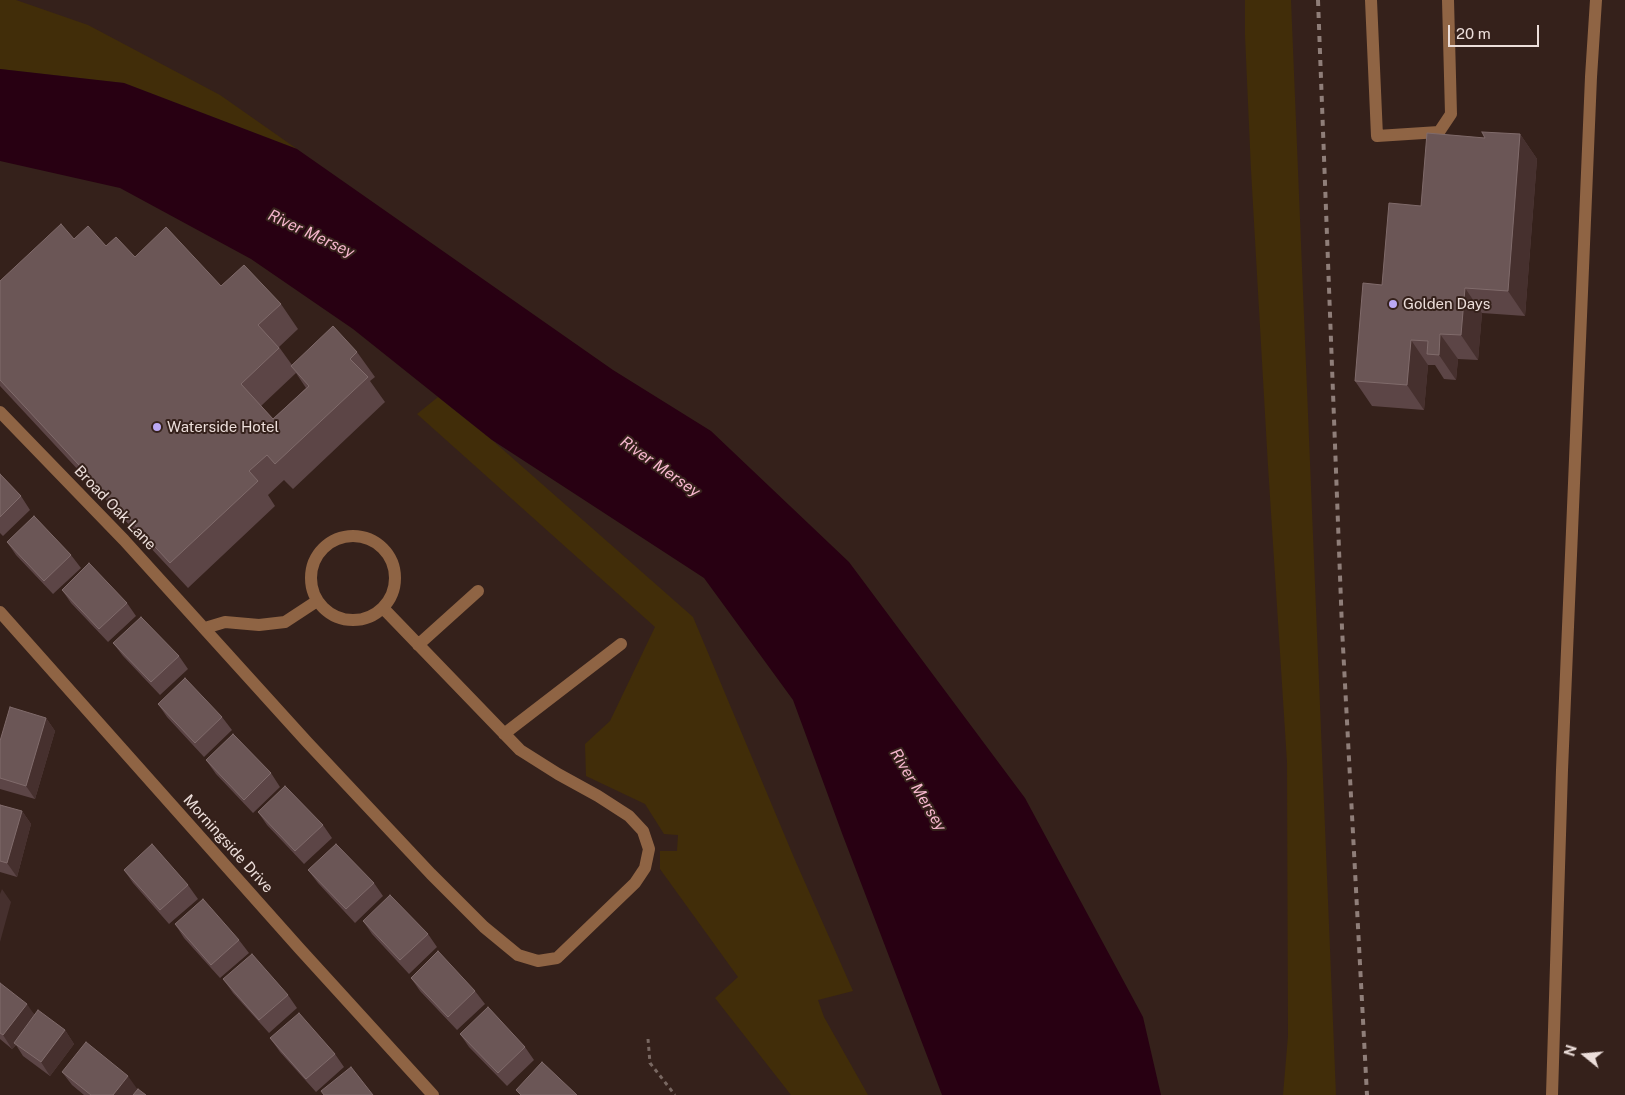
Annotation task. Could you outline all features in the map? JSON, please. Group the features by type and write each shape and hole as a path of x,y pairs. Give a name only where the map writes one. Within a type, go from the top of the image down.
{"street":[{"path":"1370,0 1377,136 1439,132 1451,114 1448,0"},
{"path":"1552,1095 1563,760 1590,87 1596,0"},
{"name":"Broad Oak Lane","path":"0,412 124,540 314,749 431,874 484,926 518,955 538,961 557,958 635,883 645,868 648,849 643,831 629,816 520,750 383,608"},
{"path":"360,536 373,541 384,549 392,561 396,574 395,588 389,602 383,608 367,619 353,621 339,618 326,612 312,588 311,574 315,561 322,550 333,541 346,537 360,536"},
{"path":"418,645 478,591"},
{"path":"205,628 225,622 259,625 285,622 318,601"},
{"name":"Morningside Drive","path":"0,612 299,948 433,1095"},
{"path":"504,734 621,644"}],"path":[{"path":"648,1039 650,1063 675,1095"}],"shaded area":[{"path":"0,0 16,0 88,25 220,95 297,149 124,83 0,69"},
{"path":"1245,0 1291,0 1336,1095 1283,1095 1288,1036 1287,762 1251,170"},
{"path":"438,397 492,440 693,617 795,860 853,991 818,1000 824,1017 868,1095 791,1095 715,998 738,977 660,869 660,851 677,851 678,835 664,834 645,804 586,776 585,744 610,721 655,627 417,414"}],"water":[{"name":"River Mersey","path":"0,69 124,83 297,149 613,370 711,431 849,562 1025,798 1143,1017 1161,1095 942,1095 793,700 704,578 492,440 353,329 251,259 120,188 0,161"}],"building":[{"path":"1482,132 1520,134 1508,291 1465,288 1461,335 1440,334 1439,355 1427,354 1428,341 1411,340 1407,385 1355,381 1363,283 1382,285 1389,203 1421,206 1427,133 1485,138"},
{"name":"Waterside Hotel","path":"61,224 74,239 88,226 106,246 116,237 135,257 166,227 221,286 244,265 281,304 258,325 279,348 241,384 273,419 309,386 291,366 333,326 357,352 350,359 368,377 275,464 267,455 249,471 258,481 170,563 0,380 0,281"},
{"path":"0,474 21,496 0,517"},
{"path":"34,516 71,555 44,581 7,542"},
{"path":"89,563 127,603 99,629 62,590"},
{"path":"141,617 179,656 151,682 113,643"},
{"path":"185,678 222,717 195,743 158,704"},
{"path":"10,707 46,718 26,786 0,778 0,741"},
{"path":"233,734 271,773 244,800 206,760"},
{"path":"285,786 323,825 295,851 258,812"},
{"path":"0,805 22,811 7,863 0,861"},
{"path":"152,844 188,885 160,910 124,870"},
{"path":"336,844 374,883 346,909 308,870"},
{"path":"390,895 428,934 400,960 363,921"},
{"path":"203,899 239,940 211,965 175,924"},
{"path":"438,951 475,991 448,1017 411,978"},
{"path":"252,954 288,995 259,1020 223,979"},
{"path":"0,983 27,1004 3,1035 0,1033"},
{"path":"488,1007 525,1047 498,1073 460,1034"},
{"path":"38,1010 65,1030 41,1062 14,1043"},
{"path":"299,1013 335,1054 306,1079 270,1038"},
{"path":"86,1042 128,1076 113,1095 91,1095 62,1072"},
{"path":"542,1062 577,1095 521,1095 516,1090"},
{"path":"351,1067 373,1095 324,1095 321,1091"},
{"path":"138,1089 146,1095 133,1095"}],"railway":[{"path":"1318,0 1342,628 1367,1095"}],"place":[{"name":"Golden Days","path":"1393,304"},
{"name":"Waterside Hotel","path":"157,427"}]}
